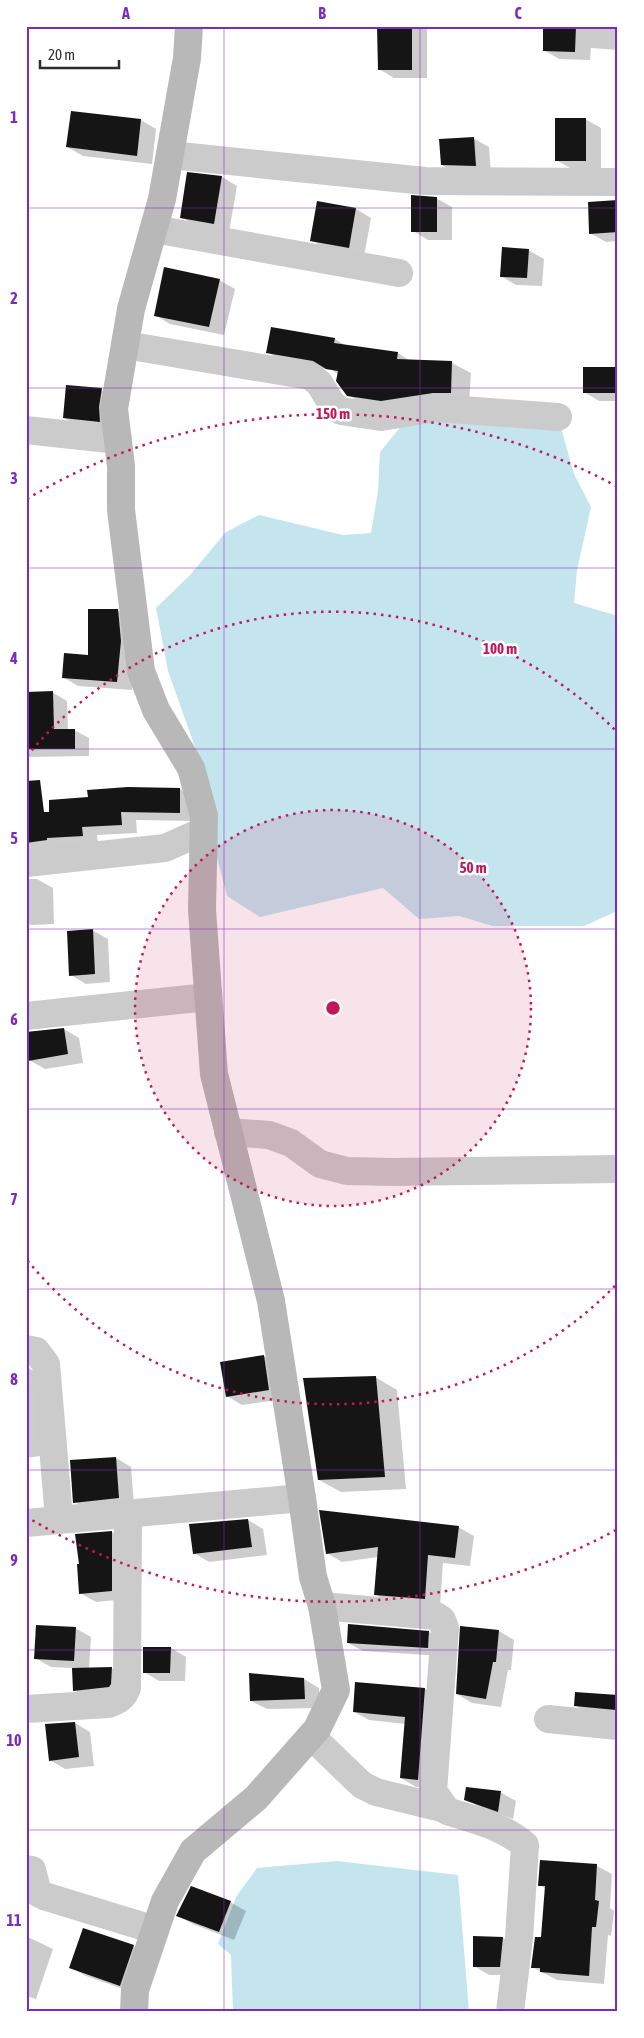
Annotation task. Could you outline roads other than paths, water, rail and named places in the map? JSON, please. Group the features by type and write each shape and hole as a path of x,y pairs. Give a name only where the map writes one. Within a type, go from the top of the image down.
{"street":[{"path":"134,2012 135,1990 165,1902 193,1851 256,1798 317,1729 336,1690 322,1606 312,1577 302,1498 270,1301 214,1074 202,910 204,816 190,768 156,710 141,671 121,510 121,466 114,409 131,309 162,199 187,58 189,26"},
{"path":"170,154 426,181 618,182"},
{"path":"154,229 400,273"},
{"path":"125,345 310,376 319,383 332,404 341,411 354,414 382,416 436,408 558,417"},
{"path":"26,430 118,440"},
{"path":"26,863 166,848 203,831"},
{"path":"26,1016 208,998"},
{"path":"228,1132 269,1135 291,1143 320,1164 347,1171 618,1169"},
{"path":"26,1349 36,1351 46,1364 59,1518"},
{"path":"26,1523 59,1518 302,1498"},
{"path":"26,1709 108,1704 118,1701 124,1696 127,1688 128,1513"},
{"path":"322,1606 436,1616 442,1620 445,1628 434,1791 445,1809"},
{"path":"548,1719 618,1726"},
{"path":"311,1736 362,1785 376,1792 445,1809 513,1835 525,1845 519,1938 510,2012"},
{"path":"26,1869 32,1870 38,1893 44,1896 156,1930"}],"water":[{"path":"428,413 560,424 574,474 591,507 577,570 574,603 618,616 618,914 615,912 584,926 493,926 459,916 419,919 383,888 260,917 227,896 209,827 206,778 168,671 156,608 190,575 226,532 259,515 343,535 371,533 378,491 380,452 403,424"},
{"path":"337,1861 458,1875 469,2012 233,2012 231,1955 218,1944 236,1897 257,1868"}]}
